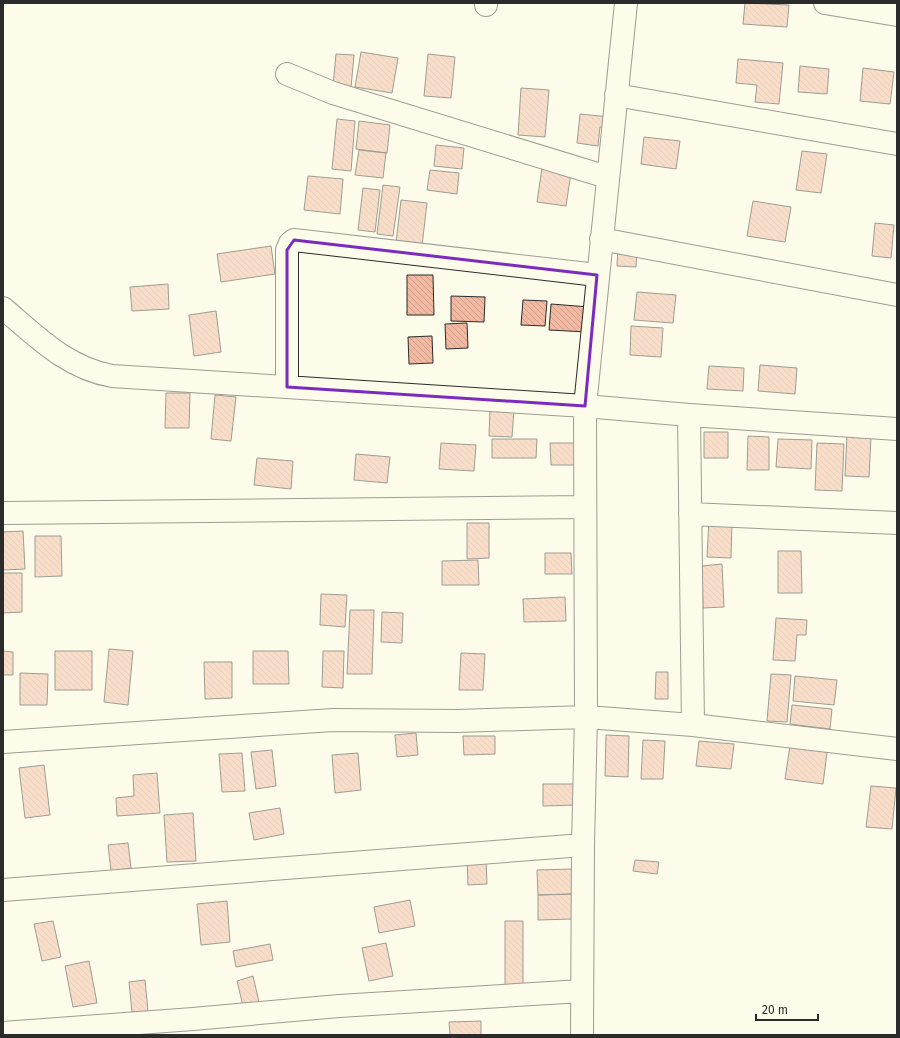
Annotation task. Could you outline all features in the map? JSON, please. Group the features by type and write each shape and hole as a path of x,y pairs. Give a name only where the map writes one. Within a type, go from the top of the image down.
{"street":[{"path":"582,1035 583,845 586,717 585,406 597,275 626,3"},
{"path":"825,3 897,15"},
{"path":"287,74 333,93 608,176"},
{"path":"616,96 897,144"},
{"path":"287,387 287,250 290,243 294,240 301,239 597,275"},
{"path":"601,239 897,295"},
{"path":"3,308 63,358 96,373 126,378 585,406 689,416 897,429"},
{"path":"689,416 693,725"},
{"path":"3,512 585,507"},
{"path":"690,514 897,522"},
{"path":"3,742 333,720 457,721 586,717 693,725 897,749"},
{"path":"3,890 583,845"},
{"path":"3,1033 194,1027 339,1006 582,992"}],"highlighted area":[{"path":"294,240 597,275 585,406 287,387 287,250"}],"building":[{"path":"745,3 789,5 787,27 743,24"},
{"path":"361,52 398,58 392,93 355,87"},
{"path":"336,54 354,55 351,88 333,86"},
{"path":"428,54 455,57 451,98 424,96"},
{"path":"738,59 783,63 779,104 755,102 757,85 736,83"},
{"path":"800,66 829,69 827,94 798,92"},
{"path":"863,68 894,72 890,104 860,101"},
{"path":"521,88 549,90 545,137 518,135"},
{"path":"580,114 610,117 609,128 600,127 598,146 577,143"},
{"path":"337,119 355,121 351,171 332,169"},
{"path":"359,121 390,125 387,153 356,149"},
{"path":"644,137 680,141 676,169 641,164"},
{"path":"436,145 464,148 462,169 434,166"},
{"path":"359,150 386,153 383,178 355,175"},
{"path":"802,151 827,154 821,193 796,190"},
{"path":"542,168 571,173 566,206 537,202"},
{"path":"430,170 459,173 457,194 427,190"},
{"path":"308,176 343,179 340,214 304,210"},
{"path":"383,185 400,187 393,236 377,234"},
{"path":"363,188 380,190 375,232 358,230"},
{"path":"401,200 427,203 422,246 396,243"},
{"path":"753,201 791,207 785,242 747,236"},
{"path":"875,223 894,225 891,258 872,256"},
{"path":"271,246 275,274 221,282 217,254"},
{"path":"618,246 637,247 636,267 617,266"},
{"path":"407,275 433,275 434,315 407,315"},
{"path":"168,284 169,309 132,311 130,287"},
{"path":"637,292 676,295 673,323 634,320"},
{"path":"451,296 485,297 484,322 451,321"},
{"path":"523,300 547,301 545,326 521,325"},
{"path":"551,304 589,307 587,332 549,330"},
{"path":"216,311 221,352 194,356 189,315"},
{"path":"467,323 468,348 446,349 445,324"},
{"path":"631,326 663,328 661,357 630,355"},
{"path":"432,336 433,363 409,364 408,337"},
{"path":"760,365 797,368 795,394 758,391"},
{"path":"709,366 744,368 743,391 707,389"},
{"path":"166,393 190,393 189,428 165,428"},
{"path":"215,395 236,397 231,441 211,439"},
{"path":"490,408 514,410 512,437 489,436"},
{"path":"704,432 728,432 728,458 704,458"},
{"path":"847,435 871,436 869,477 845,476"},
{"path":"748,436 769,437 769,470 747,470"},
{"path":"492,439 537,439 536,458 492,458"},
{"path":"778,439 812,440 811,469 776,467"},
{"path":"441,443 476,445 474,471 439,469"},
{"path":"550,443 582,443 582,465 551,465"},
{"path":"817,443 844,444 842,491 815,490"},
{"path":"356,454 390,457 387,483 354,480"},
{"path":"257,458 293,461 291,489 254,485"},
{"path":"709,519 732,520 731,558 707,557"},
{"path":"467,523 489,523 489,558 467,559"},
{"path":"23,531 25,569 3,570 3,532"},
{"path":"35,536 61,536 62,576 35,577"},
{"path":"778,551 801,551 802,593 778,593"},
{"path":"545,553 571,553 572,574 545,574"},
{"path":"478,560 479,585 442,585 442,561"},
{"path":"722,564 724,607 703,608 702,566"},
{"path":"3,573 22,573 22,612 3,613"},
{"path":"321,594 347,595 345,627 320,625"},
{"path":"565,597 566,621 524,622 523,599"},
{"path":"350,610 374,610 372,674 347,674"},
{"path":"382,612 403,613 402,643 381,642"},
{"path":"776,618 807,620 806,635 797,635 795,661 773,660"},
{"path":"109,649 133,651 128,705 104,702"},
{"path":"3,651 13,652 13,675 3,675"},
{"path":"55,651 92,651 92,690 55,690"},
{"path":"253,651 288,651 289,684 253,684"},
{"path":"323,651 344,651 343,688 322,687"},
{"path":"461,653 485,654 483,690 459,690"},
{"path":"204,662 232,662 232,698 205,699"},
{"path":"656,672 668,672 668,699 655,699"},
{"path":"20,673 48,674 47,705 20,705"},
{"path":"771,674 791,675 787,722 767,721"},
{"path":"795,676 837,680 834,705 793,701"},
{"path":"792,705 832,709 830,729 790,724"},
{"path":"416,733 418,755 397,757 395,735"},
{"path":"606,735 629,736 628,777 605,776"},
{"path":"463,736 495,736 495,754 464,755"},
{"path":"643,740 665,741 663,779 641,779"},
{"path":"699,741 734,744 731,769 696,766"},
{"path":"790,746 827,752 823,784 785,779"},
{"path":"272,750 276,786 256,789 251,752"},
{"path":"242,753 245,791 222,792 219,754"},
{"path":"358,753 361,790 335,793 332,755"},
{"path":"44,765 50,815 25,818 19,768"},
{"path":"157,773 160,813 117,816 116,798 134,796 133,775"},
{"path":"543,784 576,784 576,805 543,806"},
{"path":"871,786 896,788 892,829 866,827"},
{"path":"280,808 284,834 254,840 249,813"},
{"path":"193,813 196,861 167,862 164,815"},
{"path":"128,843 131,868 111,871 108,845"},
{"path":"467,860 486,860 487,884 468,885"},
{"path":"635,860 659,862 657,874 633,871"},
{"path":"572,869 573,894 538,895 537,870"},
{"path":"573,894 573,919 538,920 538,895"},
{"path":"410,900 415,926 379,933 374,907"},
{"path":"227,901 230,942 201,945 197,904"},
{"path":"53,921 61,957 42,961 34,924"},
{"path":"505,921 523,921 523,987 505,988"},
{"path":"386,943 393,976 369,981 362,948"},
{"path":"270,944 273,960 236,967 233,951"},
{"path":"89,961 97,1003 73,1007 65,966"},
{"path":"253,976 259,1002 243,1006 237,981"},
{"path":"145,980 148,1011 132,1012 129,982"},
{"path":"481,1021 481,1035 450,1035 449,1022"}]}
